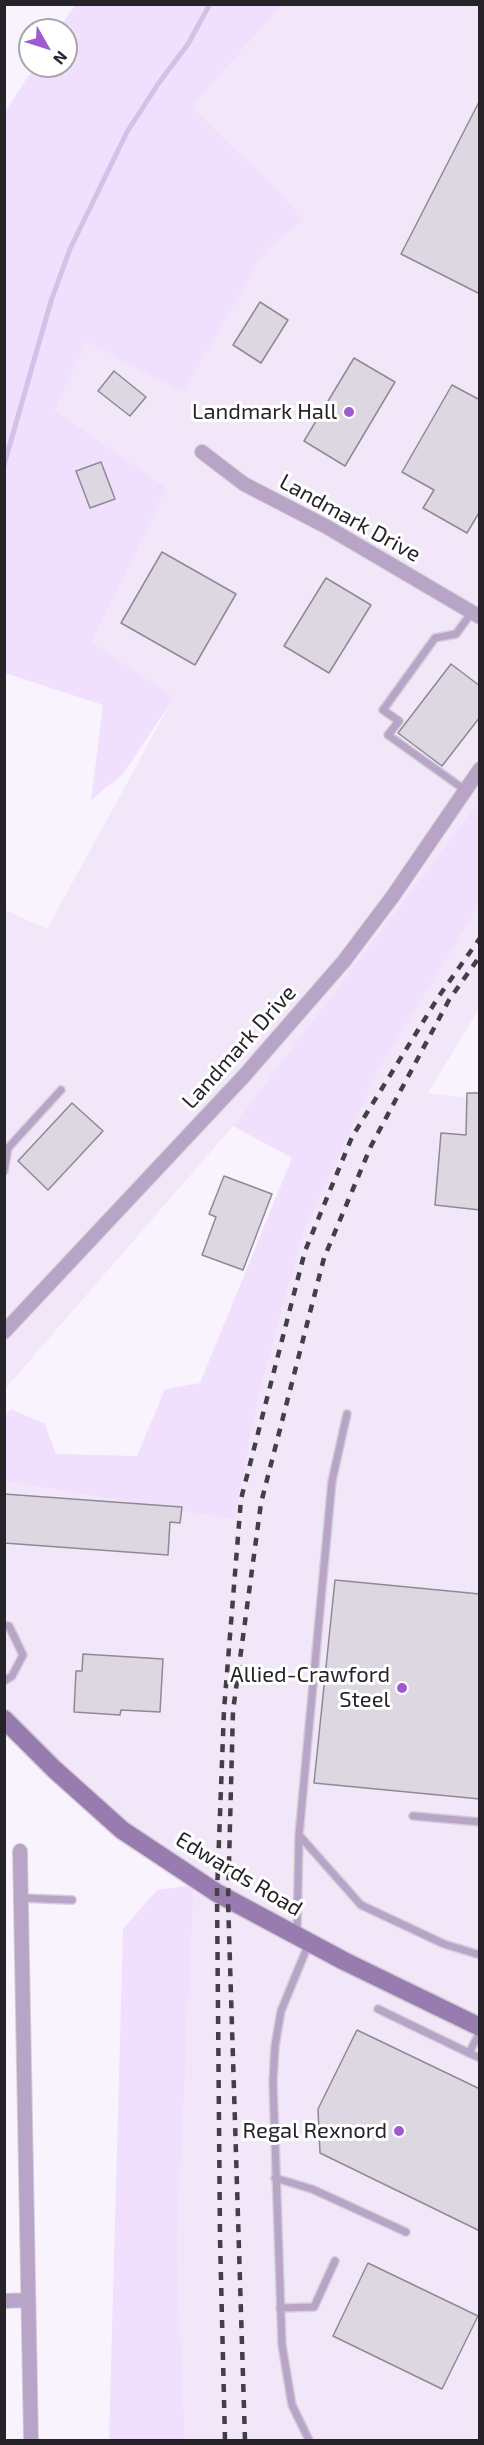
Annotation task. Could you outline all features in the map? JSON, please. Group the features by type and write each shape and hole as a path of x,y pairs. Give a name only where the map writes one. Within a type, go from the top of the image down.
{"main road":[{"name":"Edwards Road","path":"4,1719 54,1769 122,1830 222,1897 303,1940 480,2026"}],"street":[{"name":"Landmark Drive","path":"202,452 244,484 327,527 476,615"},
{"name":"Landmark Drive","path":"4,1332 244,1076 344,961 393,896 480,769"},
{"path":"20,1851 31,2440"},
{"path":"4,2301 28,2300"}],"lane":[{"path":"465,790 388,735 399,721 383,710 435,638 456,634 476,615"},
{"path":"4,1171 8,1148 61,1090"},
{"path":"309,2440 292,2404 282,2345 274,2178 273,2082 275,2046 281,2011 303,1940 299,1835 332,1481 347,1414"},
{"path":"4,1626 9,1626 23,1655 12,1676 4,1681"},
{"path":"413,1816 480,1822"},
{"path":"299,1835 361,1905 444,1944 480,1955"},
{"path":"21,1898 72,1900"},
{"path":"378,2009 480,2058"},
{"path":"469,2053 480,2032"},
{"path":"274,2178 312,2189 406,2232"},
{"path":"280,2308 314,2307 335,2261"}],"shaded area":[{"path":"75,5 282,5 192,107 278,190 303,220 265,251 183,393 87,342 55,410 167,488 92,642 174,698 123,774 91,800 103,705 5,673 4,113 27,78 78,78 78,18 67,18"},
{"path":"282,5 479,5 479,801 233,1126 5,1389 5,910 47,929 173,699 92,642 167,488 55,410 87,342 183,393 265,250 303,220 278,190 192,107"},
{"path":"479,801 479,905 379,1070 303,1234 261,1387 234,1520 5,1481 4,1416 11,1409 45,1424 56,1454 137,1456 165,1389 200,1383 292,1158 233,1126"},
{"path":"479,905 479,1009 428,1093 480,1099 479,2440 185,2440 177,2248 194,1885 5,1719 4,1481 234,1520 261,1387 303,1234 379,1070"},
{"path":"194,1885 177,2248 185,2440 109,2440 123,1929 157,1890"}],"building":[{"path":"480,100 480,294 401,254"},
{"path":"260,302 288,320 261,363 233,345"},
{"name":"Landmark Hall","path":"354,358 395,382 345,466 304,441"},
{"path":"114,371 146,397 130,416 98,391"},
{"path":"452,385 480,400 480,511 467,533 423,508 434,490 402,472"},
{"path":"101,462 115,499 90,508 76,471"},
{"path":"162,552 236,594 195,665 121,623"},
{"path":"326,578 371,605 329,673 284,646"},
{"path":"451,664 480,686 480,717 442,766 398,733"},
{"path":"467,1093 480,1093 480,1210 435,1205 441,1133 466,1135"},
{"path":"72,1103 103,1131 48,1190 18,1161"},
{"path":"224,1176 272,1194 243,1270 202,1255 216,1217 209,1214"},
{"path":"4,1494 182,1507 180,1523 170,1522 168,1555 4,1543"},
{"name":"Allied-Crawford Steel","path":"335,1580 480,1594 480,1799 314,1783"},
{"path":"83,1654 163,1659 160,1712 121,1710 120,1715 74,1712 76,1671 82,1671"},
{"name":"Regal Rexnord","path":"357,2030 480,2089 480,2231 320,2153 318,2109"},
{"path":"368,2263 478,2316 442,2389 333,2336"}],"waterway":[{"path":"4,465 51,301 70,249 127,132 158,84 188,44 210,4"}],"railway":[{"path":"225,2440 220,2238 217,1893 224,1710 241,1499 305,1251 352,1137 439,996 480,938"},
{"path":"245,2440 228,1900 233,1711 261,1503 324,1258 371,1146 449,1000 480,956"}],"place":[{"name":"Landmark Hall","path":"349,412"},
{"name":"Allied-Crawford Steel","path":"402,1688"},
{"name":"Regal Rexnord","path":"399,2131"}]}
